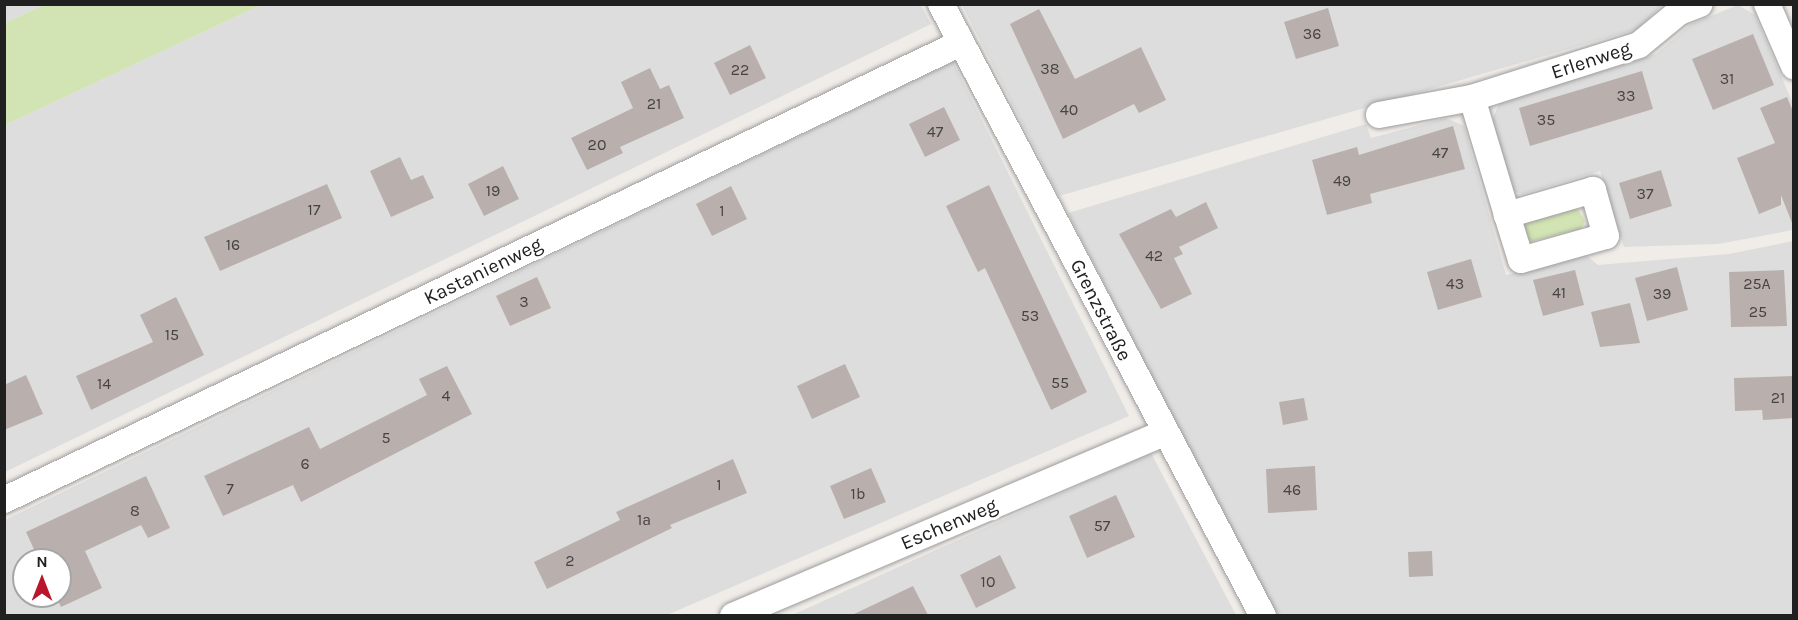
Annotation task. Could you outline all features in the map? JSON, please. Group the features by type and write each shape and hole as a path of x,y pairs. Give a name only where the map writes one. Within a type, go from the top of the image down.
{"street":[{"name":"Grenzstraße","path":"941,4 1164,433 1263,615"},
{"name":"Erlenweg","path":"1379,115 1472,98 1639,45 1679,12 1700,4"},
{"path":"1767,4 1794,66"},
{"name":"Kastanienweg","path":"4,500 961,42"},
{"path":"1472,98 1507,215"},
{"name":"Eschenweg","path":"733,615 1164,433"}],"shaded area":[{"path":"5,4 44,5 5,23"},
{"path":"920,4 931,24 5,472 5,125 261,5"},
{"path":"962,5 1662,5 1638,29 1059,196"},
{"path":"1738,5 1755,15 1793,104 1793,230 1718,244 1624,247 1600,171 1522,194 1513,191 1492,121 1500,101 1656,54 1691,24"},
{"path":"953,62 1129,416 667,615 5,616 5,520"},
{"path":"1446,118 1464,126 1506,275 1585,254 1598,265 1729,254 1793,241 1793,615 1273,615 1068,213 1366,124 1371,138"},
{"path":"1151,453 1236,615 790,616"}],"green space":[{"path":"44,5 261,5 5,125 5,23"},
{"path":"1577,208 1585,221 1581,229 1533,241 1526,239 1522,229 1526,222"}],"building":[{"path":"1328,8 1339,46 1296,59 1284,22"},
{"path":"1039,9 1075,79 1141,47 1166,100 1139,113 1134,104 1063,139 1010,24"},
{"path":"1753,34 1774,85 1713,110 1692,59"},
{"path":"750,45 766,78 730,95 714,63"},
{"path":"650,68 660,89 669,85 684,118 620,147 623,153 587,170 571,138 633,108 621,82"},
{"path":"1642,71 1653,109 1530,146 1519,108"},
{"path":"1787,97 1794,114 1792,223 1781,195 1781,205 1759,214 1737,158 1775,143 1760,108"},
{"path":"944,107 960,140 925,157 909,124"},
{"path":"1453,126 1465,169 1370,194 1372,203 1327,215 1312,160 1357,147 1359,155"},
{"path":"400,157 411,180 423,175 434,198 391,217 370,171"},
{"path":"503,166 519,199 484,216 468,184"},
{"path":"1661,170 1672,206 1630,219 1619,183"},
{"path":"327,184 342,218 220,271 204,237"},
{"path":"989,185 1087,392 1051,410 985,268 978,272 946,206"},
{"path":"731,186 747,219 712,236 696,204"},
{"path":"1206,202 1218,228 1179,247 1183,254 1174,258 1192,294 1161,309 1119,234 1171,209 1176,217"},
{"path":"1471,259 1482,297 1438,310 1427,272"},
{"path":"1677,267 1688,310 1647,321 1635,278"},
{"path":"1575,270 1584,305 1543,316 1533,280"},
{"path":"1784,270 1787,326 1731,327 1729,272"},
{"path":"537,277 551,308 510,326 496,296"},
{"path":"176,297 204,355 91,410 76,376 153,342 140,315"},
{"path":"1630,303 1640,343 1600,347 1591,312"},
{"path":"845,364 860,397 812,419 797,386"},
{"path":"447,366 472,414 301,502 293,485 223,516 204,476 309,427 320,449 427,395 419,379"},
{"path":"26,375 43,414 4,430 4,385"},
{"path":"1794,376 1794,418 1763,420 1762,410 1735,411 1734,378"},
{"path":"1304,398 1308,420 1283,425 1279,402"},
{"path":"733,459 747,493 670,525 672,528 547,589 534,562 620,520 616,512"},
{"path":"1315,466 1317,510 1268,513 1266,469"},
{"path":"871,468 886,502 844,519 830,486"},
{"path":"146,476 170,528 148,538 141,525 85,551 102,588 72,602 72,548 33,548 26,532"},
{"path":"1116,495 1135,537 1087,558 1069,516"},
{"path":"1432,551 1433,576 1409,577 1408,552"},
{"path":"1000,555 1016,588 976,608 960,575"},
{"path":"913,586 928,615 852,615"}]}
